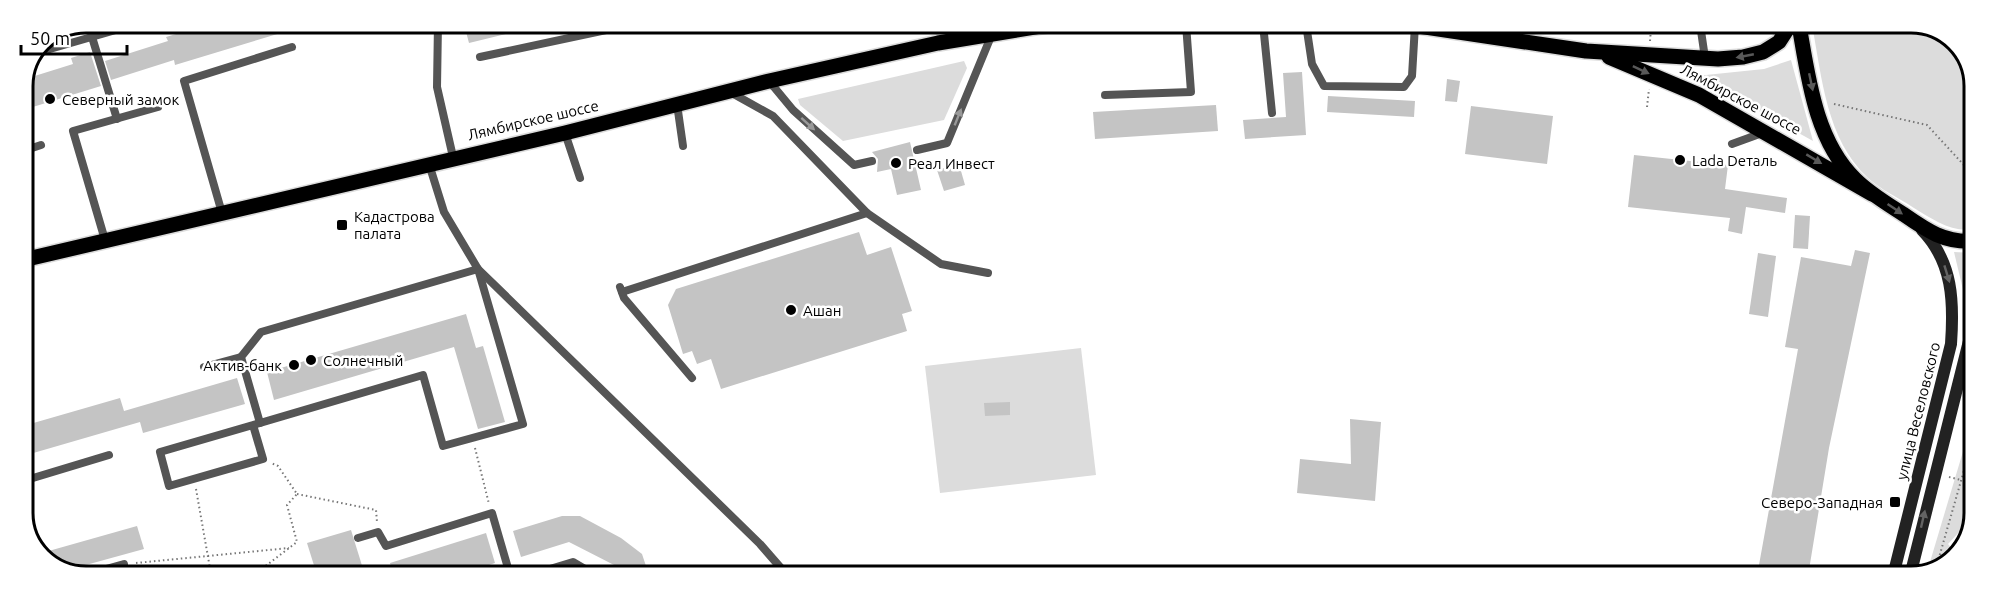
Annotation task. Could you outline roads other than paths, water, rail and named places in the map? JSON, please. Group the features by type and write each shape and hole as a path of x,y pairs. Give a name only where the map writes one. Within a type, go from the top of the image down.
{"main road":[{"name":"Лямбирское шоссе","path":"33,257 453,157 565,133 769,81 992,33"},
{"name":"Лямбирское шоссе","path":"1464,33 1586,51 1705,58 1743,57 1763,52 1779,42 1785,33"},
{"path":"1801,33 1816,106 1826,135 1853,177 1872,194 1918,225 1947,240 1964,241"},
{"name":"Лямбирское шоссе","path":"1586,51 1623,61 1699,95 1872,194"},
{"name":"улица Веселовского","path":"1896,566 1945,372 1953,321 1952,292 1948,272 1930,238 1918,225"},
{"name":"улица Веселовского","path":"1912,566 1964,359"}],"lane":[{"path":"49,49 103,33"},
{"path":"438,33 437,87 453,157"},
{"path":"480,57 592,33"},
{"path":"917,150 947,143 992,33"},
{"path":"1106,95 1191,92 1187,33"},
{"path":"1264,33 1272,113"},
{"path":"1307,33 1312,64 1324,86 1382,87 1404,87 1412,76 1410,33"},
{"path":"1701,33 1705,58"},
{"path":"96,35 117,119"},
{"path":"222,213 184,81 292,47"},
{"path":"769,81 793,110 854,165 872,161"},
{"path":"728,91 773,116 867,213 941,264 988,273"},
{"path":"677,104 683,146"},
{"path":"105,240 73,131 158,107"},
{"path":"1732,144 1766,132"},
{"path":"565,133 580,178"},
{"path":"33,148 41,145"},
{"path":"241,357 256,424 262,459 169,486 160,452 256,424 423,375 443,447 523,424 478,270 444,212 429,163"},
{"path":"692,378 621,289 827,223 867,213"},
{"path":"204,367 241,357 261,332 478,270"},
{"path":"478,270 760,544 779,566"},
{"path":"33,478 109,455"},
{"path":"358,538 378,532 386,546 492,513 507,566"},
{"path":"560,566 573,562 580,566"},
{"path":"117,566 124,564"}],"place":[{"name":"Северный замок","path":"50,99"},
{"name":"Lada Dеталь","path":"1680,160"},
{"name":"Реал Инвест","path":"896,163"},
{"name":"Кадастрова палата","path":"342,225"},
{"name":"Ашан","path":"791,310"},
{"name":"Солнечный","path":"311,360"},
{"name":"Актив-банк","path":"294,365"},
{"name":"Северо-Западная","path":"1895,502"}]}
